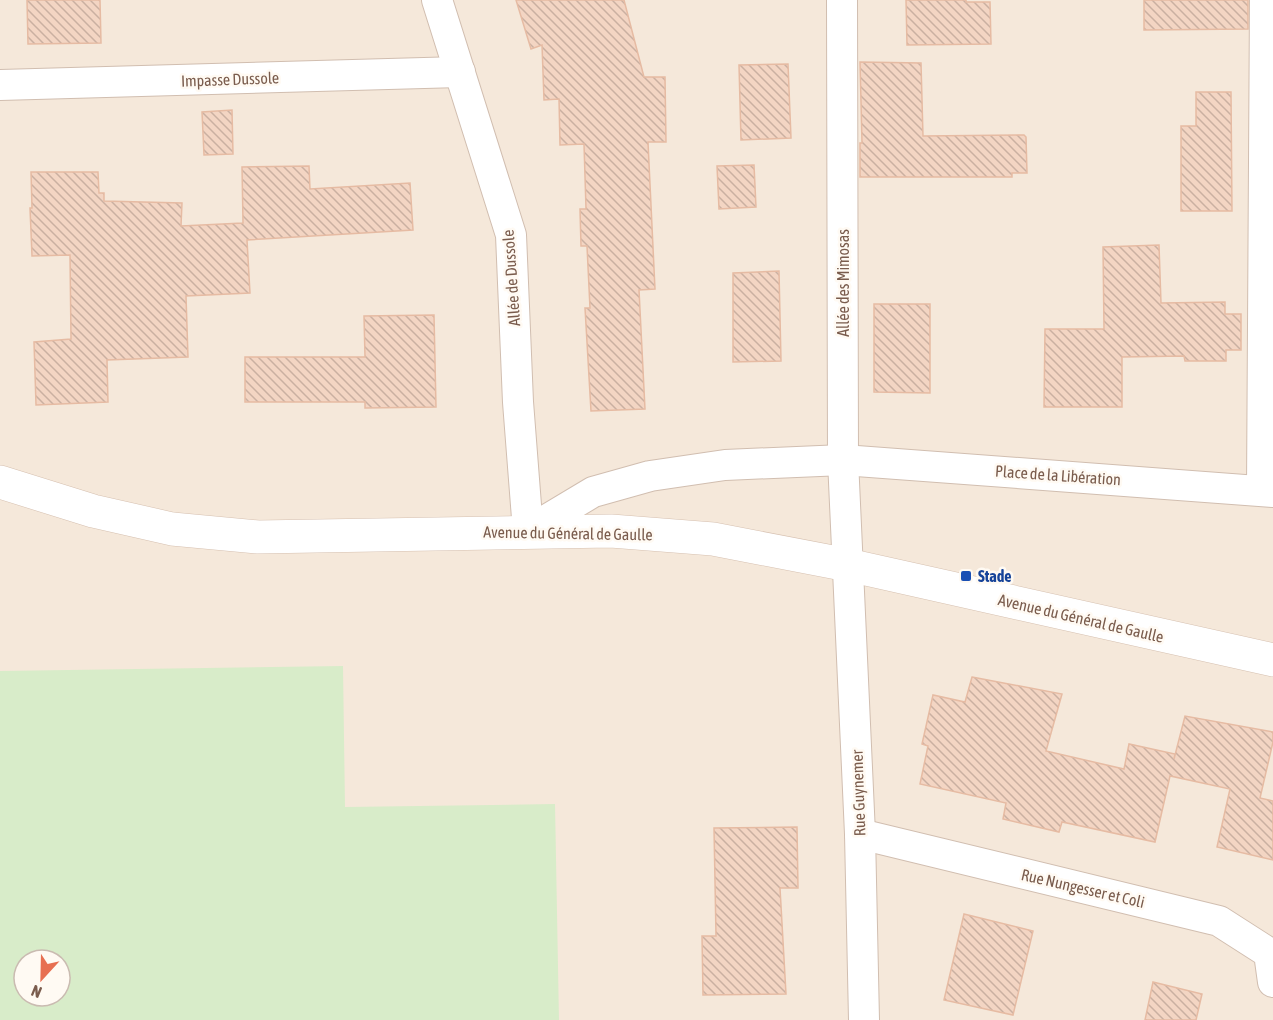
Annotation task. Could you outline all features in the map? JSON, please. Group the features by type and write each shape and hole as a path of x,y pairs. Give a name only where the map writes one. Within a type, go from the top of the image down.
{"street":[{"name":"Allée de Dussole","path":"436,0 511,235 518,402 528,531"},
{"name":"Allée des Mimosas","path":"842,0 843,460 848,565"},
{"path":"1264,0 1268,491"},
{"name":"Impasse Dussole","path":"0,85 460,72"},
{"name":"Place de la Libération","path":"528,531 593,492 650,476 725,465 843,460 1268,491"},
{"name":"Avenue du Général de Gaulle","path":"0,482 93,511 172,529 258,537 611,531 713,539 848,565 1273,660"},
{"name":"Rue Guynemer","path":"848,565 860,834 864,1020"},
{"name":"Rue Nungesser et Coli","path":"860,834 1219,921 1269,954 1273,982"}],"shaded area":[{"path":"0,0 1273,0 1273,1020 0,1020"}],"green space":[{"path":"343,666 345,807 555,804 559,1020 0,1020 0,671"}],"building":[{"path":"27,0 100,0 101,43 28,44"},
{"path":"516,0 624,0 644,77 665,77 666,142 648,142 655,289 639,290 645,409 591,411 585,308 590,308 587,246 581,246 580,209 586,209 584,144 560,145 559,99 544,100 542,45 531,49"},
{"path":"906,0 990,2 991,44 907,45"},
{"path":"1144,0 1248,0 1248,29 1144,30"},
{"path":"860,62 921,63 923,136 1024,135 1026,137 1027,173 1012,173 1012,177 860,177 860,143 862,143"},
{"path":"788,64 791,138 741,140 739,65"},
{"path":"1196,92 1231,92 1232,211 1181,211 1181,126 1196,126"},
{"path":"232,110 233,154 204,155 202,112"},
{"path":"754,165 756,207 719,209 717,166"},
{"path":"309,166 310,189 410,183 413,230 247,240 250,293 186,296 188,357 107,360 108,402 36,405 34,342 71,339 70,255 32,256 31,172 98,172 99,193 104,193 104,201 182,203 181,226 243,223 242,167"},
{"path":"1159,245 1161,303 1225,302 1225,314 1241,314 1241,350 1226,350 1226,361 1185,361 1184,356 1122,357 1122,407 1044,407 1045,329 1104,329 1103,247"},
{"path":"779,271 781,361 733,362 733,273"},
{"path":"874,304 930,304 930,393 874,392"},
{"path":"434,315 436,407 365,408 365,402 245,402 245,357 365,357 364,316"},
{"path":"972,677 1062,694 1046,751 1124,769 1129,744 1175,754 1174,759 1185,716 1273,732 1273,742 1260,798 1273,801 1273,860 1217,847 1230,789 1170,776 1155,842 1062,822 1059,832 1003,819 1006,803 920,784 928,746 922,744 933,695 965,702"},
{"path":"797,827 798,888 780,888 786,994 703,995 702,936 716,936 714,828"},
{"path":"964,914 1033,931 1013,1015 944,1000"},
{"path":"1153,982 1202,994 1196,1020 1145,1020"}],"place":[{"name":"Stade","path":"966,576"}]}
